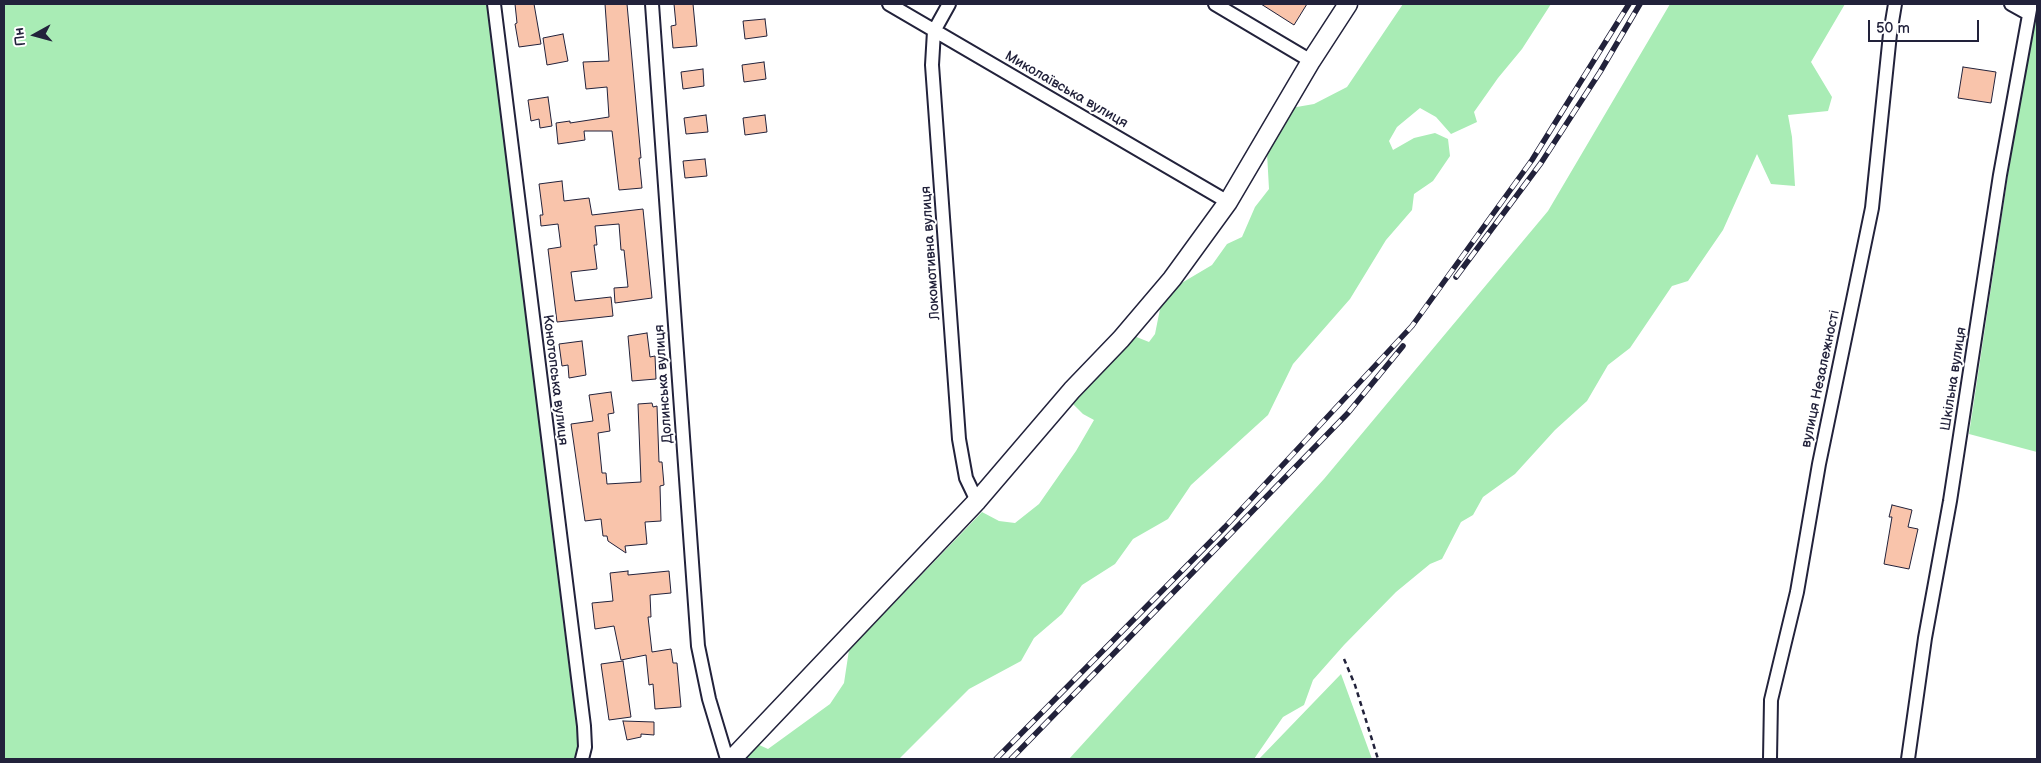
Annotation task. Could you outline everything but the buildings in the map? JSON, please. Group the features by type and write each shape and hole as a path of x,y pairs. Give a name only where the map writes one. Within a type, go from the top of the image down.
{"street":[{"name":"Конотопська вулиця","path":"494,4 584,726 585,747 582,759"},
{"name":"Долинська вулиця","path":"652,4 698,646 709,699 727,759"},
{"name":"Миколаївська вулиця","path":"889,4 1228,202"},
{"name":"Локомотивна вулиця","path":"949,4 934,31 932,64 959,439 966,478 977,501"},
{"path":"1215,4 1311,61"},
{"path":"732,759 977,501 1072,390 1121,339 1172,279 1228,202 1311,61 1348,4"},
{"name":"вулиця Незалежності","path":"1770,759 1771,700 1797,592 1819,464 1872,208 1895,4"},
{"path":"2011,4 2030,9"},
{"name":"Шкільна вулиця","path":"1908,759 1925,638 1950,501 2000,175 2030,9"}],"path":[{"path":"1344,659 1355,685 1378,759"}],"green space":[{"path":"4,4 487,4 572,691 580,742 575,759 4,759"},
{"path":"1403,4 1551,4 1522,49 1498,78 1474,112 1477,122 1451,134 1436,117 1420,108 1397,127 1389,141 1393,150 1414,138 1435,133 1448,139 1450,156 1433,181 1414,194 1412,210 1386,240 1350,299 1293,364 1268,415 1191,485 1168,519 1133,539 1115,564 1082,585 1062,614 1034,638 1021,661 969,689 899,759 742,759 757,744 768,749 830,704 844,683 849,650 982,512 999,521 1015,523 1039,504 1076,451 1094,420 1083,414 1070,401 1129,334 1149,342 1155,334 1163,294 1212,265 1227,244 1242,237 1255,207 1269,189 1267,153 1291,108 1314,104 1347,87"},
{"path":"1670,4 1845,4 1811,62 1832,97 1828,111 1788,115 1792,137 1795,186 1771,184 1757,154 1723,230 1688,281 1672,286 1630,348 1608,365 1587,401 1555,430 1515,474 1483,497 1473,515 1461,522 1442,559 1430,564 1396,592 1344,645 1313,680 1304,705 1283,717 1254,759 1069,759 1324,479 1548,211"},
{"path":"2037,6 2037,452 1969,434 2023,75"},
{"path":"1341,674 1372,759 1259,759"}],"railway":[{"path":"996,759 1225,527 1412,326 1532,160 1629,4"},
{"path":"1456,277 1541,163 1600,72 1640,4"},
{"path":"1011,759 1348,413 1403,346"}]}
